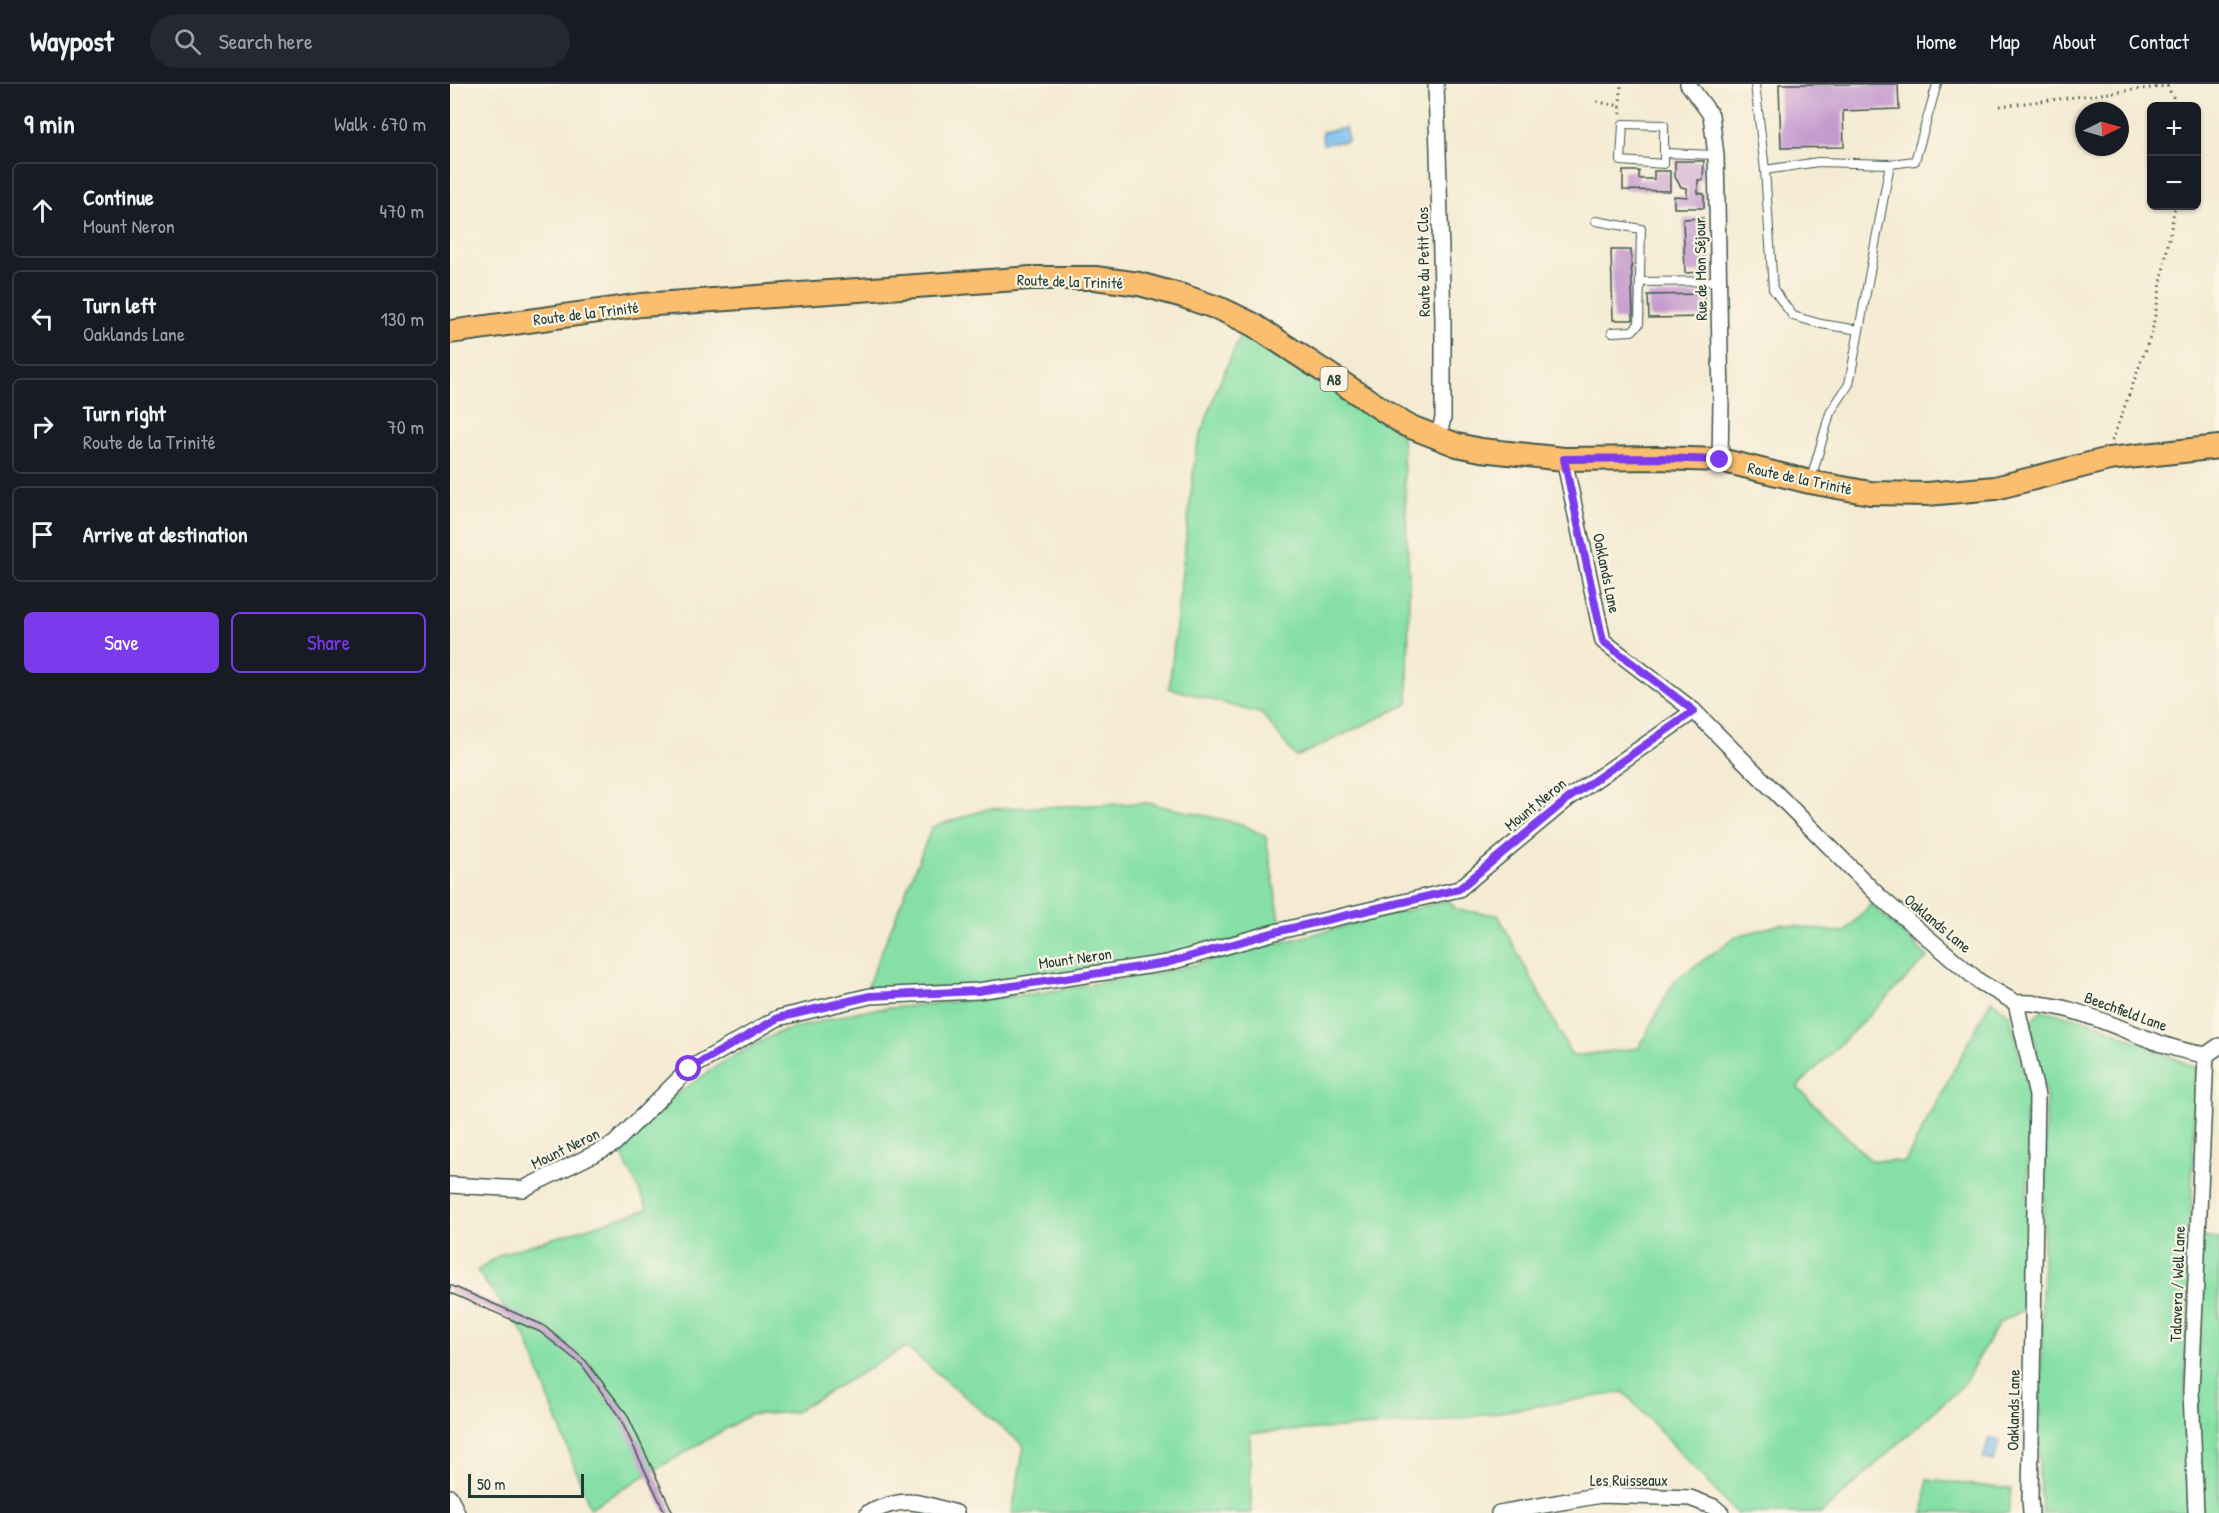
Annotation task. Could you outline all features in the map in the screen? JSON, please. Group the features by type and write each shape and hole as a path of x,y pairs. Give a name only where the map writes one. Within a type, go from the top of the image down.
{"main road":[{"name":"Route de la Trinité","path":"450,332 643,305 1031,278 1095,278 1139,284 1223,310 1252,324 1406,425 1457,446 1481,450 1564,459 1720,460 1810,482 1870,493 1927,494 1995,488 2109,459 2219,447"}],"street":[{"name":"Route du Petit Clos","path":"1436,84 1443,320 1443,418 1438,439"},
{"name":"Rue de Mon Séjour","path":"1689,84 1711,115 1716,155 1720,460"},
{"name":"Oaklands Lane","path":"1564,459 1603,641 1694,711 1881,898 1980,982 2016,1003 2037,1095 2031,1513"},
{"name":"Mount Neron","path":"450,1185 523,1189 614,1144 689,1069 778,1018 870,996 978,991 1167,963 1275,932 1459,889 1569,798 1694,711"},
{"name":"Beechfield Lane","path":"2016,1003 2034,1002 2086,1013 2186,1053 2206,1056"},
{"path":"2206,1056 2219,1046"},
{"name":"Talavera / Well Lane","path":"2196,1513 2191,1391 2206,1056"},
{"name":"Les Ruisseaux","path":"1499,1513 1601,1495 1690,1498 1714,1507 1721,1513"},
{"path":"450,1497 457,1513"},
{"path":"868,1513 902,1500 956,1513"}],"lane":[{"path":"1755,84 1765,170 1773,289 1792,316 1821,324 1858,330"},
{"path":"1765,170 1818,162 1890,164 1915,161 1937,84"},
{"path":"1623,124 1664,125 1664,153 1664,164 1621,161 1623,124"},
{"path":"1664,153 1716,155"},
{"path":"1810,482 1830,413 1849,384 1890,164"},
{"path":"1596,221 1641,229 1639,324 1632,331 1612,332"},
{"path":"1640,282 1718,281"}],"path":[{"path":"1621,84 1620,105 1623,124"},
{"path":"2000,106 2167,86 2176,102"},
{"path":"1597,102 1620,105"},
{"path":"2109,459 2109,448 2152,332 2174,210"}],"green space":[{"path":"1243,330 1402,434 1409,578 1408,704 1296,757 1262,714 1169,688 1196,449 1217,388"},
{"path":"1148,803 1242,824 1266,837 1281,926 1166,961 1010,982 864,995 932,827 987,809"},
{"path":"1448,900 1457,910 1498,915 1572,1056 1639,1048 1674,981 1737,936 1781,924 1844,933 1871,904 1928,957 1797,1087 1870,1160 1905,1162 1991,1000 2010,1015 2030,1099 2025,1309 1999,1323 1963,1385 1822,1513 1736,1513 1624,1392 1431,1423 1250,1433 1251,1513 1012,1513 1024,1446 906,1347 794,1412 749,1415 590,1508 525,1335 477,1271 501,1254 648,1209 620,1151 671,1098 723,1062 777,1033 860,1011 1040,993 1173,970"},
{"path":"2041,1010 2094,1022 2196,1068 2185,1394 2190,1513 2042,1513 2039,1476 2046,1097 2031,1022"},
{"path":"2201,1237 2219,1239 2219,1513 2203,1513 2197,1395"},
{"path":"1927,1480 2011,1489 2008,1513 1924,1513"}],"water":[{"path":"1346,128 1348,141 1323,144 1322,132"},
{"path":"1989,1438 2000,1441 1994,1461 1983,1458"}],"building":[{"path":"1779,84 1898,84 1899,109 1843,111 1844,147 1781,148"},
{"path":"1675,161 1704,161 1703,180 1698,180 1698,193 1704,194 1704,208 1674,208 1674,196 1687,197 1687,188 1681,187 1675,177"},
{"path":"1623,171 1639,171 1639,179 1654,179 1654,171 1670,171 1670,191 1623,190"},
{"path":"1703,218 1704,272 1685,273 1683,219"},
{"path":"1611,250 1631,250 1633,320 1613,320"},
{"path":"1704,294 1705,317 1649,318 1648,295"},
{"path":"450,1285 543,1325 586,1361 627,1414 673,1513 665,1513 620,1418 582,1365 540,1332 450,1293"}],"route":[{"path":"689,1069 778,1018 870,996 978,991 1167,963 1275,932 1459,889 1569,798 1694,711 1603,641 1564,459 1720,460"}]}
